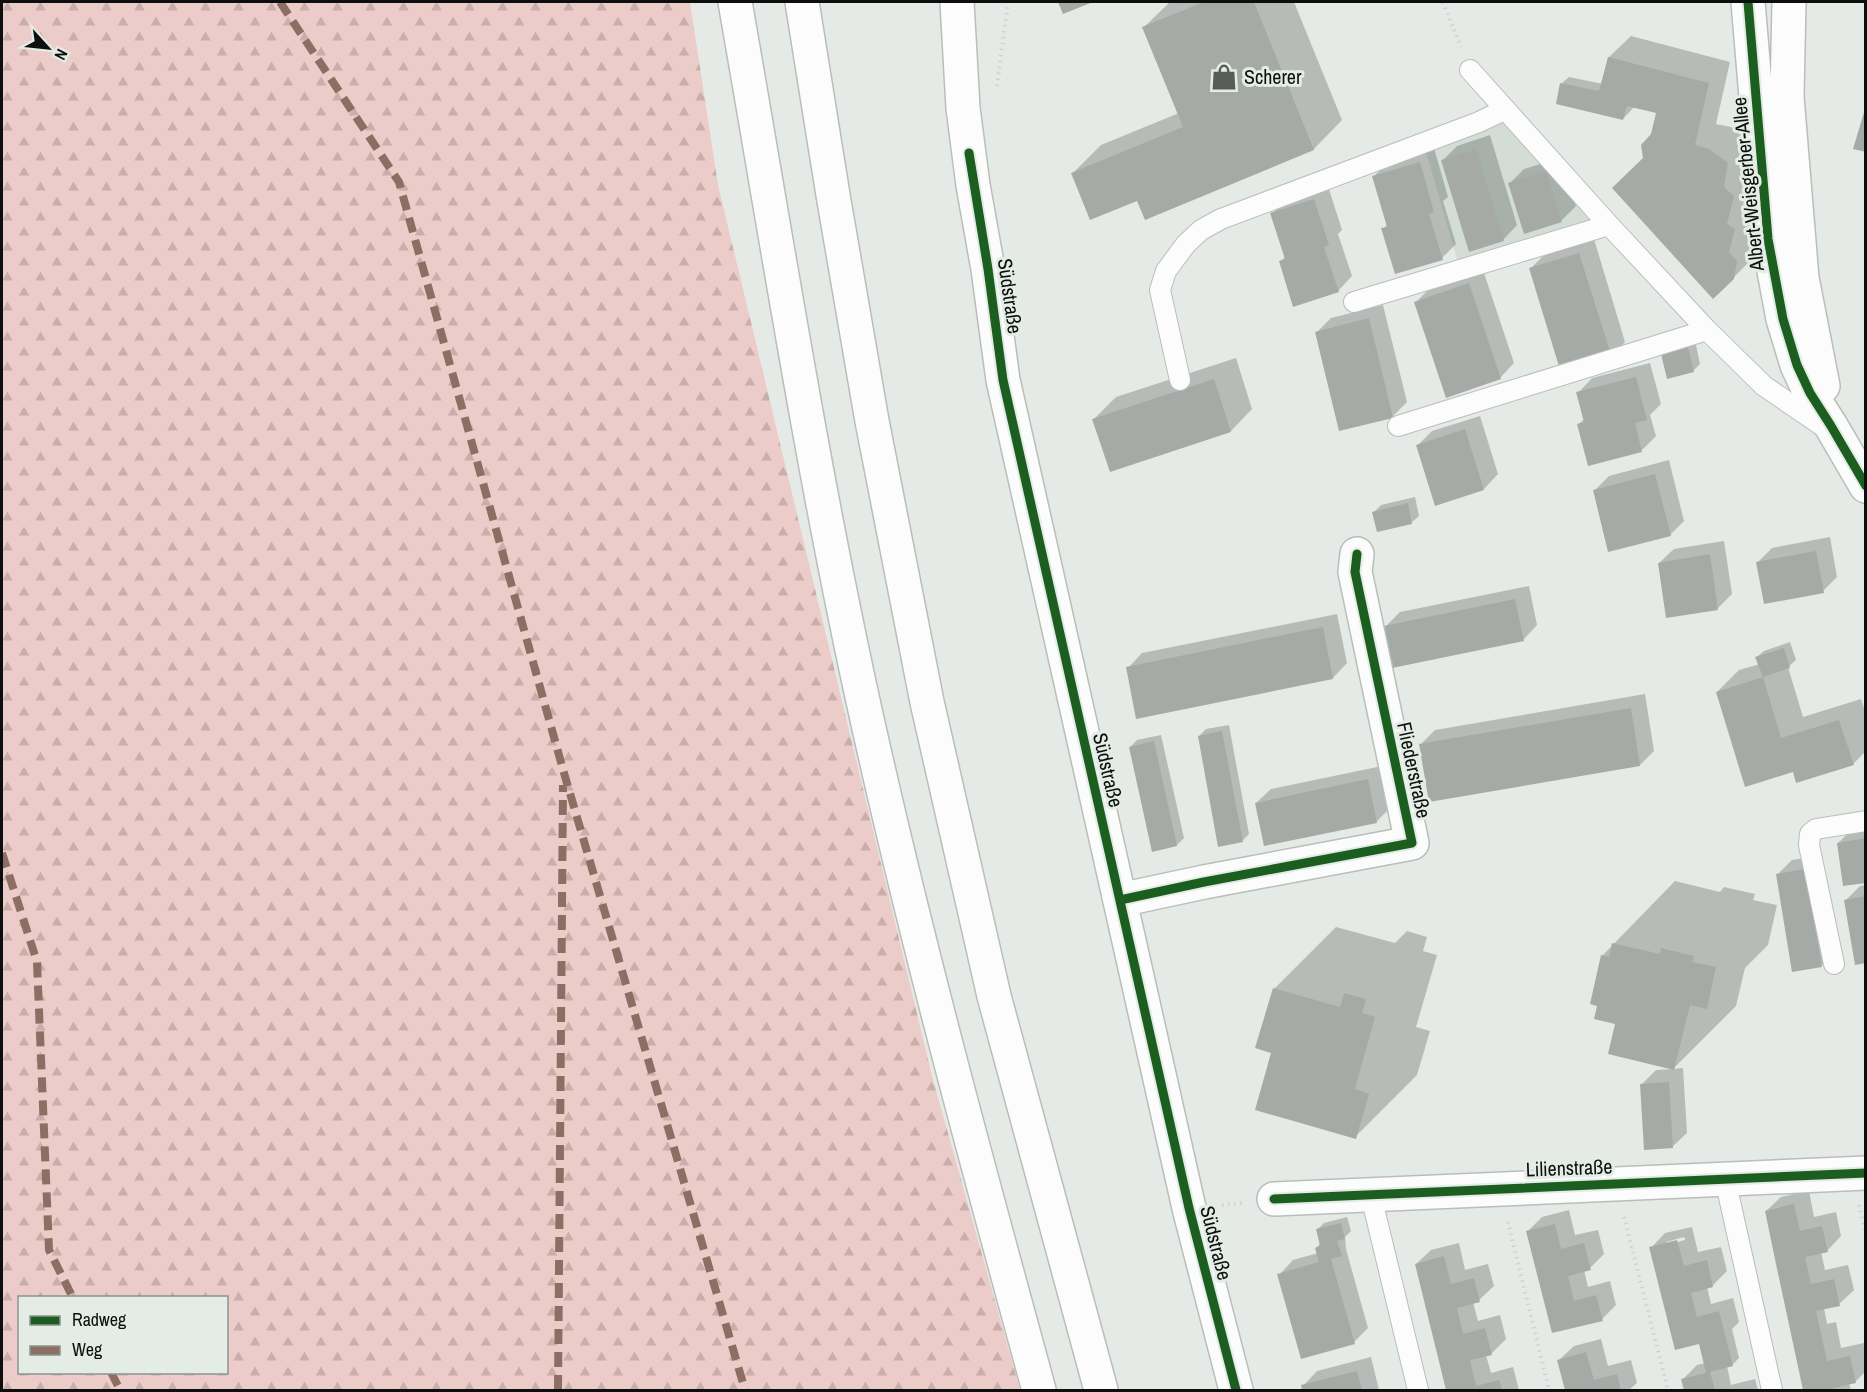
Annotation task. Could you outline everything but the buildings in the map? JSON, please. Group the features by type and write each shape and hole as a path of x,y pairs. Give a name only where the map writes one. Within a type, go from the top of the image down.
{"main road":[{"path":"735,2 809,428 866,717 938,1016 1039,1390"},
{"path":"802,2 870,410 927,702 994,996 1101,1390"},
{"name":"Südstraße","path":"957,2 961,83 971,174 988,268 1003,380 1189,1208 1236,1390"},
{"name":"Südstraße","path":"961,83 979,2"},
{"name":"Albert-Weisgerber-Allee","path":"1748,2 1768,239 1783,319 1797,365 1810,393 1866,486"},
{"name":"Albert-Weisgerber-Allee","path":"1789,2 1787,98 1802,278 1833,430"},
{"name":"Fliederstraße","path":"1120,900 1412,843 1354,572 1357,554"},
{"name":"Lilienstraße","path":"1274,1200 1866,1173"}],"lane":[{"name":"Albert-Weisgerber-Allee","path":"1470,70 1504,110 1707,330 1764,386 1833,430"},
{"path":"1180,380 1160,290 1166,271 1174,258 1201,230 1221,219 1479,122 1504,110"},
{"path":"1354,302 1610,225"},
{"path":"1398,426 1707,330"},
{"path":"1834,964 1809,845 1810,834 1816,829 1866,821"},
{"path":"1725,1179 1772,1390"},
{"path":"1371,1196 1418,1390"}],"path":[{"path":"1443,2 1470,70"},
{"path":"1616,1184 1668,1390"},
{"path":"1500,1188 1549,1390"},
{"path":"1189,1208 1274,1200"}],"shaded area":[{"path":"1504,110 1609,225 1460,270 1423,141"}],"green space":[{"path":"2,2 690,2 718,185 932,1076 1020,1390 2,1390"}],"marked path":[{"path":"280,2 399,182 564,773 745,1390"},
{"path":"558,1390 563,785"},
{"path":"2,853 37,962 49,1250 72,1296"},
{"path":"112,1374 120,1390"}],"cycle path":[{"path":"1748,2 1768,239 1783,319 1797,365 1810,393 1866,486"},
{"path":"969,153 1003,380 1189,1208 1236,1390"},
{"path":"1120,900 1412,843 1355,572 1357,554"},
{"path":"1274,1199 1866,1173"}],"place":[{"name":"Scherer","path":"1224,77"}]}
